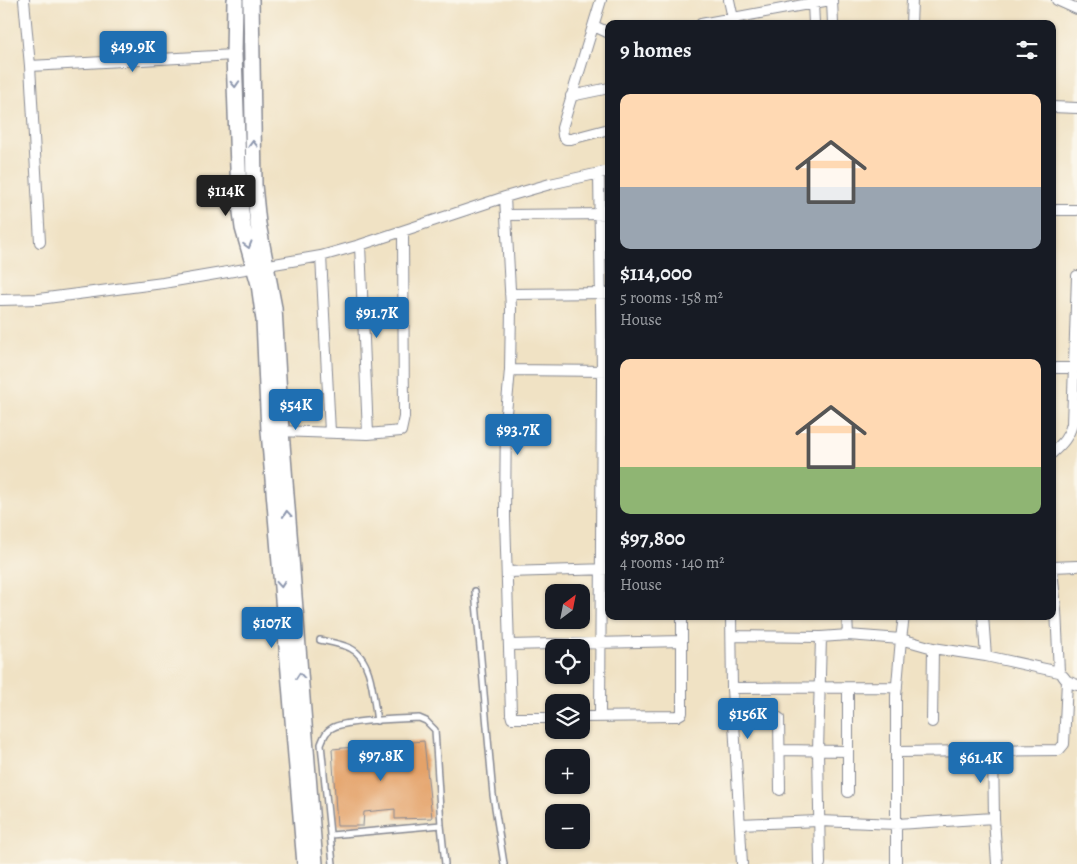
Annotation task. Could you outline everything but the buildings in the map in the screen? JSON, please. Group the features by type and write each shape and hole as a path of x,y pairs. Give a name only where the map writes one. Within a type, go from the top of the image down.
{"street":[{"path":"24,0 30,66 40,242"},
{"path":"235,0 234,55 241,217 260,266"},
{"path":"250,0 254,186 258,224 261,293 316,864"},
{"path":"601,0 562,128 563,136 566,139 605,130"},
{"path":"729,0 734,20"},
{"path":"738,20 831,0 833,20"},
{"path":"911,20 912,0"},
{"path":"1057,0 1077,9"},
{"path":"812,3 814,20"},
{"path":"594,26 605,30"},
{"path":"30,66 234,55"},
{"path":"571,96 605,89"},
{"path":"1056,107 1077,108"},
{"path":"0,300 39,299 144,286 322,256 403,232 550,184 604,172 605,450 600,717"},
{"path":"505,198 510,294 510,370 506,414 506,572 512,718 545,718"},
{"path":"1056,210 1077,210"},
{"path":"506,215 605,214"},
{"path":"275,431 368,434 401,431 403,426 403,232"},
{"path":"360,245 368,434"},
{"path":"322,256 330,432"},
{"path":"1056,449 1070,433 1072,424 1076,368 1077,276"},
{"path":"510,294 605,293"},
{"path":"1056,368 1076,368"},
{"path":"510,370 605,371"},
{"path":"275,431 305,864"},
{"path":"1056,568 1077,566"},
{"path":"506,572 604,569"},
{"path":"1056,610 1058,672"},
{"path":"590,717 677,716 682,714 682,620"},
{"path":"731,620 732,688 742,864"},
{"path":"847,620 848,635"},
{"path":"896,864 897,688 903,620"},
{"path":"984,620 986,656"},
{"path":"732,636 848,635 901,639 933,648 986,656 1058,672 1067,680 1077,685"},
{"path":"820,864 818,751 821,636"},
{"path":"509,645 682,641"},
{"path":"932,722 933,648"},
{"path":"896,752 1059,750 1064,744 1067,680"},
{"path":"732,688 897,688"},
{"path":"848,688 848,792"},
{"path":"779,718 780,790"},
{"path":"780,750 848,750"},
{"path":"993,750 997,864"},
{"path":"740,824 819,822 896,824 994,818"}],"lane":[{"path":"475,591 493,795 504,864"},
{"path":"320,640 349,648 360,655 367,666 377,721"},
{"path":"334,864 322,744 325,733 333,727 352,723 419,718 426,721 434,730 445,864"},
{"path":"331,835 441,825"}]}
